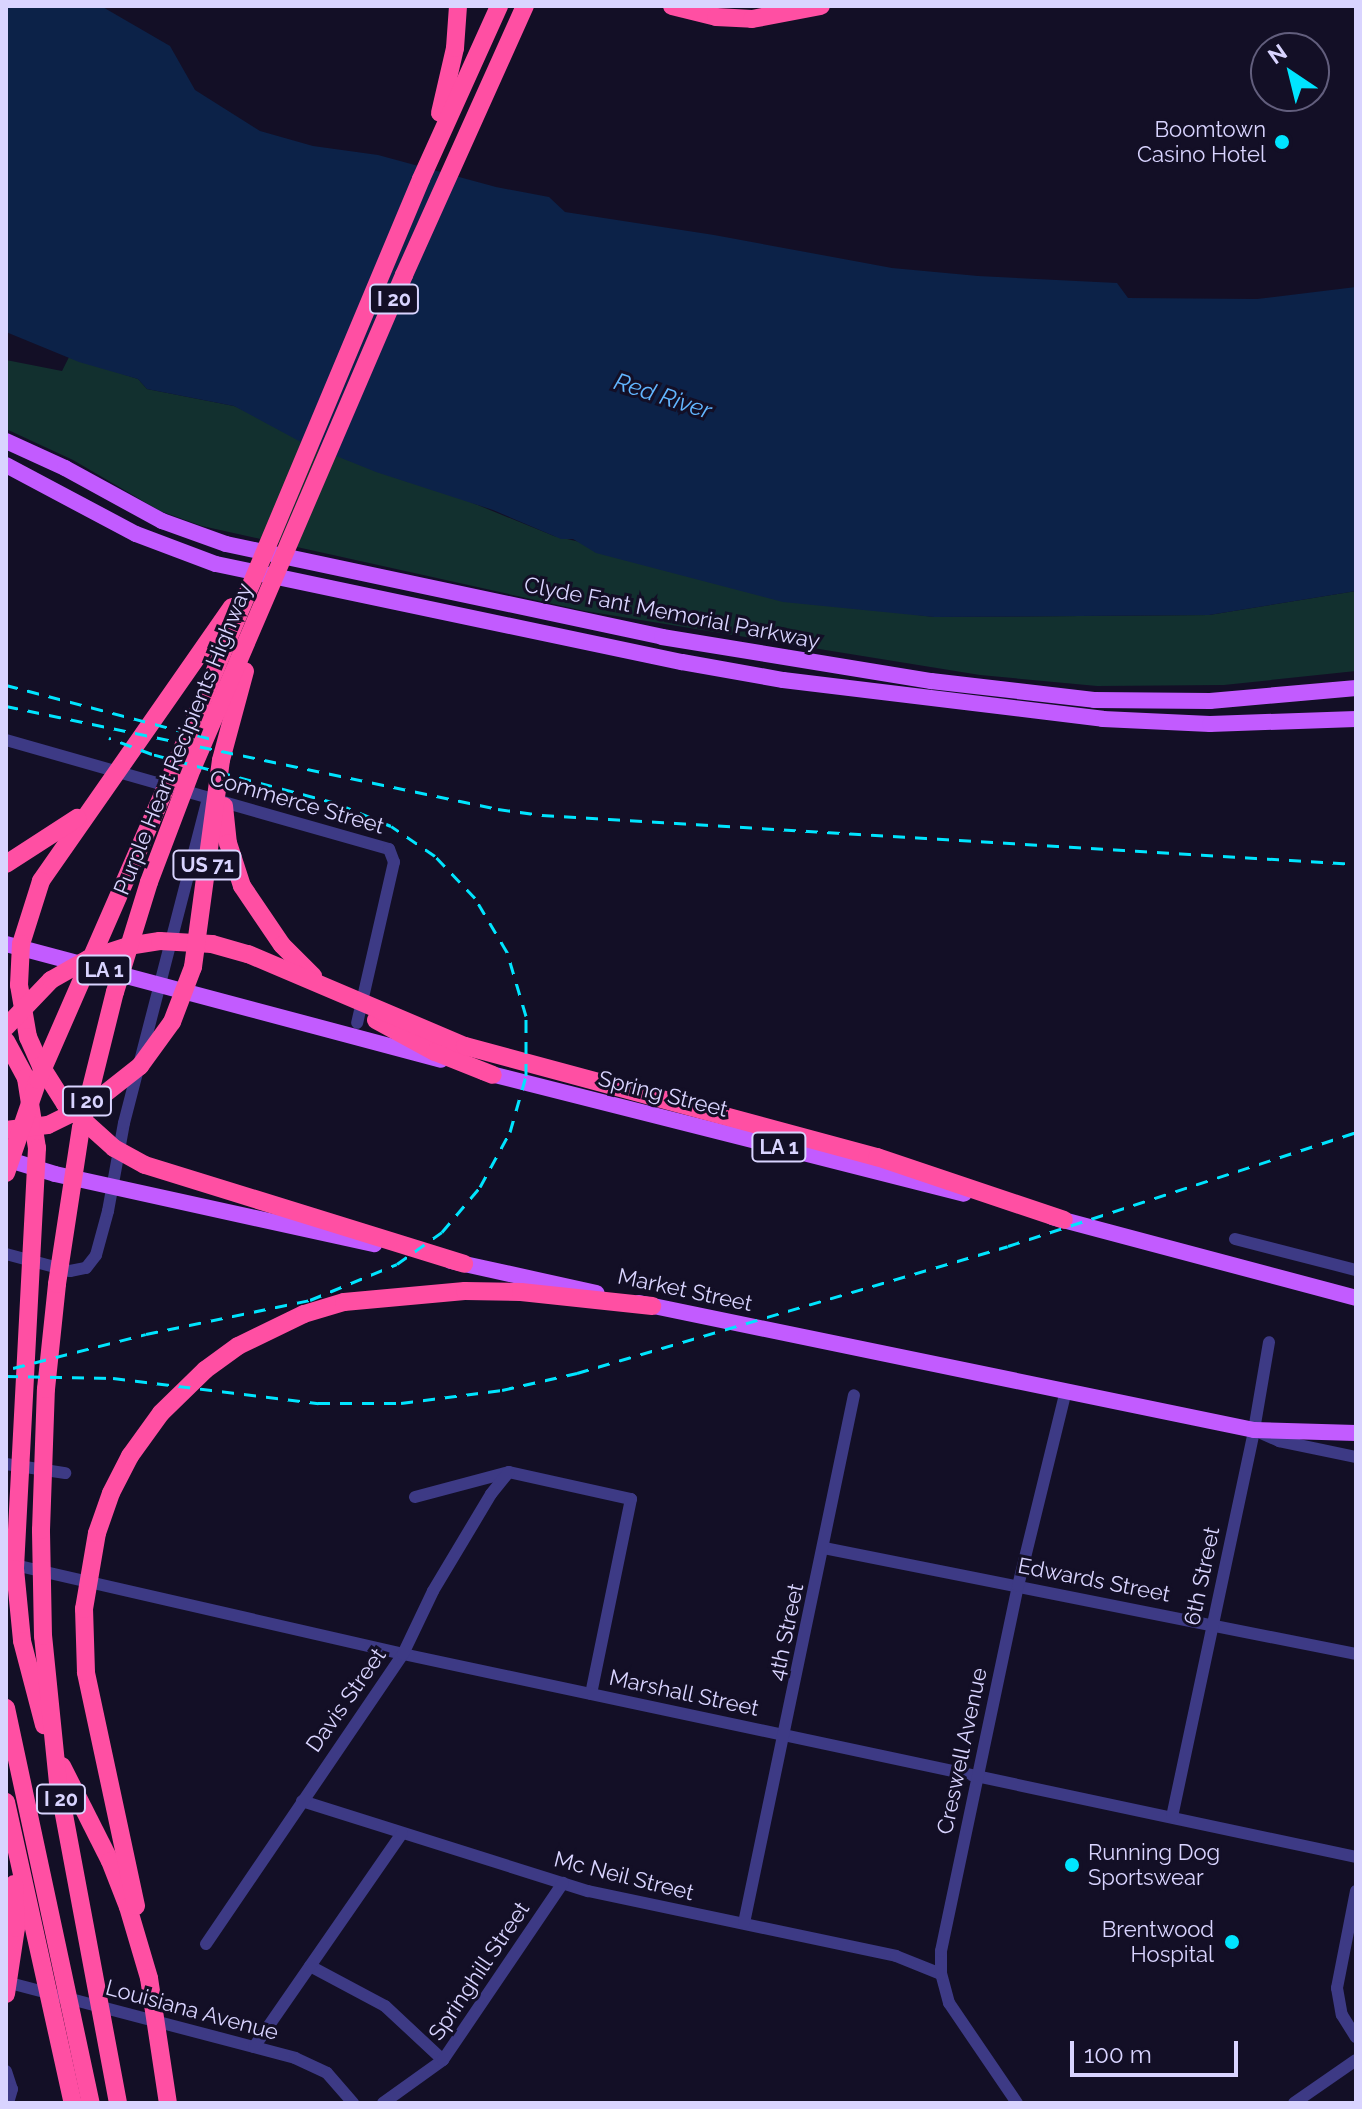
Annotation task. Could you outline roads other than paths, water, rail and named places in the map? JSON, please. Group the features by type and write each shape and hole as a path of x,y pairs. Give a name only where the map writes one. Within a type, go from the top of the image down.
{"highway":[{"path":"421,179 452,61 458,6"},
{"name":"Purple Heart Recipients Highway","path":"6,1173 38,1080 170,778 249,582 421,179 499,6"},
{"name":"Purple Heart Recipients Highway","path":"118,2103 58,1783 43,1636 41,1530 46,1389 57,1284 81,1128 105,1026 149,882 266,595 525,6"},
{"path":"672,6 716,17 752,19 821,6"},
{"path":"249,582 51,864 31,902 21,944 21,1010 41,1066 65,1104 87,1127 114,1148 177,1178 464,1264"},
{"name":"US 71","path":"6,1130 48,1125 93,1103 140,1066 172,1022 183,998 198,932 221,760 266,595"},
{"path":"231,728 224,826 242,886 268,928 301,965 360,1011 435,1052 493,1075"},
{"path":"6,864 38,846 93,807"},
{"path":"6,1027 51,980 88,959 128,946 160,941 212,944 248,954 465,1046 877,1157 1064,1220"},
{"path":"6,1041 26,1078 37,1148 15,1569 22,1641 47,1732 110,1861 137,1937 160,2032 168,2103"},
{"path":"137,1937 128,1860 86,1672 84,1609 90,1564 107,1503 130,1456 161,1413 205,1370 238,1346 304,1314 344,1302 465,1291 521,1292 652,1306"},
{"path":"6,1708 91,2103"},
{"name":"I 20","path":"6,1802 73,2103"},
{"path":"6,1818 16,1928 6,1994"}],"main road":[{"name":"Clyde Fant Memorial Parkway","path":"6,441 65,468 162,521 226,544 732,650 988,689 1094,700 1210,701 1356,688"},
{"name":"Clyde Fant Memorial Parkway","path":"6,465 136,534 216,564 668,660 798,682 1103,719 1210,724 1356,719"},
{"name":"Spring Street","path":"6,944 493,1075 1064,1220 1356,1298"},
{"name":"Market Street","path":"6,1159 55,1174 652,1306 1254,1430"},
{"path":"1254,1430 1356,1433"}],"street":[{"name":"Commerce Street","path":"6,740 392,852 394,862 357,1023"},
{"path":"6,1254 70,1271 92,1262 108,1211 124,1123 208,798"},
{"path":"1235,1239 1356,1270"},
{"name":"6th Street","path":"1172,1817 1254,1430 1269,1342"},
{"name":"Creswell Avenue","path":"1017,2103 957,2018 941,1974 943,1939 1018,1586 1066,1391"},
{"name":"4th Street","path":"744,1923 854,1395"},
{"name":"Market Street","path":"1254,1430 1279,1441 1356,1457"},
{"path":"6,1464 65,1473"},
{"path":"415,1497 509,1472 631,1499 591,1694"},
{"name":"Davis Street","path":"206,1944 403,1654 433,1591 491,1494 509,1472"},
{"name":"Edwards Street","path":"824,1548 1356,1654"},
{"name":"Marshall Street","path":"6,1563 403,1654 1356,1857"},
{"name":"Mc Neil Street","path":"302,1801 563,1883 896,1956 941,1974"},
{"path":"254,2047 402,1833"},
{"name":"Springhill Street","path":"383,2103 443,2060 563,1883"},
{"path":"1356,1891 1337,1988 1342,2015 1356,2037"},
{"path":"310,1966 385,2006 443,2060"},
{"name":"Louisiana Avenue","path":"6,1982 311,2064 340,2085 353,2103"},
{"path":"1294,2103 1356,2060"},
{"path":"6,2071 12,2089 8,2103"}],"water":[{"name":"Red River","path":"6,6 101,6 170,46 195,90 260,131 313,146 378,155 496,187 549,197 565,212 714,235 892,268 1117,283 1128,298 1257,299 1356,287 1356,591 1209,615 934,617 783,602 596,553 573,539 561,539 493,510 376,472 299,441 234,406 147,389 138,379 79,362 6,332"}],"railway":[{"path":"6,685 219,741"},
{"path":"6,706 498,809 542,815 1356,864"},
{"path":"13,1368 146,1334 310,1300 397,1264 442,1232 480,1187 510,1132 526,1076 526,1016 507,952 475,898 435,856 391,826 336,803 152,754 109,738"},
{"path":"6,1376 113,1378 318,1403 401,1403 502,1390 577,1373 1008,1246 1356,1132"}],"place":[{"name":"Boomtown Casino Hotel","path":"1282,142"},
{"name":"Running Dog Sportswear","path":"1072,1865"},
{"name":"Brentwood Hospital","path":"1232,1942"}]}
